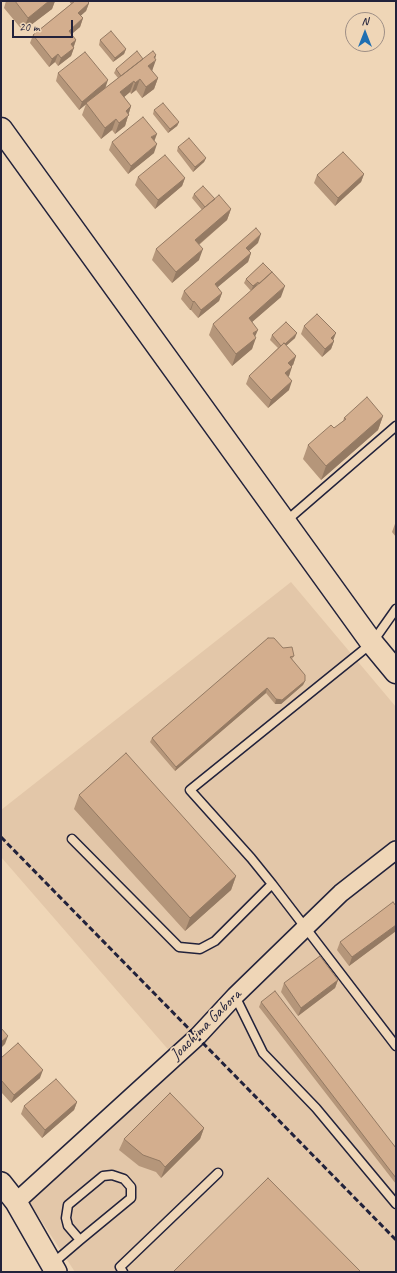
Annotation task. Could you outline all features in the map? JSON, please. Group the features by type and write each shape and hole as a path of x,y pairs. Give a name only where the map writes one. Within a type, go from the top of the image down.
{"main road":[{"path":"1,129 372,643 396,672"}],"street":[{"name":"Joachima Gabora","path":"16,1202 197,1037 235,996 340,893 396,850"},
{"path":"1,1183 16,1202 53,1268"}],"lane":[{"path":"285,522 396,426"},
{"path":"396,609 372,643 190,790 251,858 272,884 396,1046"},
{"path":"72,839 179,947 200,949 215,941 272,884"},
{"path":"235,996 263,1054 316,1108 396,1204"},
{"path":"123,1272 120,1267 218,1173"},
{"path":"53,1268 80,1240 131,1198 131,1187 124,1179 112,1175 103,1176 68,1205 66,1218 68,1226 80,1240"}],"shaded area":[{"path":"291,582 396,707 396,1272 75,1272 29,1202 179,1062 1,857 1,810"}],"building":[{"path":"15,1 49,1 28,18"},
{"path":"75,1 87,1 89,3 78,13 83,18 69,31 76,40 71,44 74,48 61,58 58,54 52,59 33,35"},
{"path":"111,31 126,49 115,58 100,40"},
{"path":"137,51 143,59 121,76 116,69"},
{"path":"153,51 156,55 154,57 156,60 148,66 158,78 146,87 140,79 135,83 134,81 120,92 131,106 126,111 129,115 119,123 116,119 105,128 86,103"},
{"path":"85,52 108,80 82,102 58,73"},
{"path":"163,103 179,122 170,129 154,110"},
{"path":"143,117 157,134 151,137 157,144 131,166 112,142"},
{"path":"189,138 206,158 195,167 178,147"},
{"path":"343,152 364,174 338,198 317,175"},
{"path":"165,155 185,178 158,200 138,177"},
{"path":"203,186 215,199 205,207 194,194"},
{"path":"219,195 231,209 195,240 203,249 176,272 156,249"},
{"path":"256,228 261,234 246,248 251,253 215,284 222,293 201,310 184,291"},
{"path":"263,263 272,272 259,284 258,282 253,286 246,279"},
{"path":"272,272 285,286 249,318 258,330 253,333 256,338 236,354 213,324"},
{"path":"317,314 336,333 331,338 334,341 325,349 304,326"},
{"path":"286,322 297,333 281,346 272,335"},
{"path":"284,343 296,356 288,363 292,367 285,373 292,381 271,400 249,376"},
{"path":"367,397 383,416 326,466 308,445 331,425 334,428 346,419 344,418"},
{"path":"268,638 274,638 283,648 292,647 294,656 290,657 305,675 305,681 282,700 276,699 267,688 176,767 152,738"},
{"path":"126,753 236,876 190,918 79,795"},
{"path":"393,902 396,906 396,925 352,957 340,942"},
{"path":"320,956 338,980 301,1008 284,983"},
{"path":"275,991 396,1148 396,1178 261,1002"},
{"path":"1,1028 8,1036 1,1042"},
{"path":"18,1043 43,1070 14,1095 1,1080 1,1058"},
{"path":"56,1079 77,1102 45,1130 24,1106"},
{"path":"170,1093 204,1128 165,1167 160,1161 143,1155 124,1139"},
{"path":"268,1178 361,1272 173,1272"}],"railway":[{"path":"1,837 396,1240"}]}
